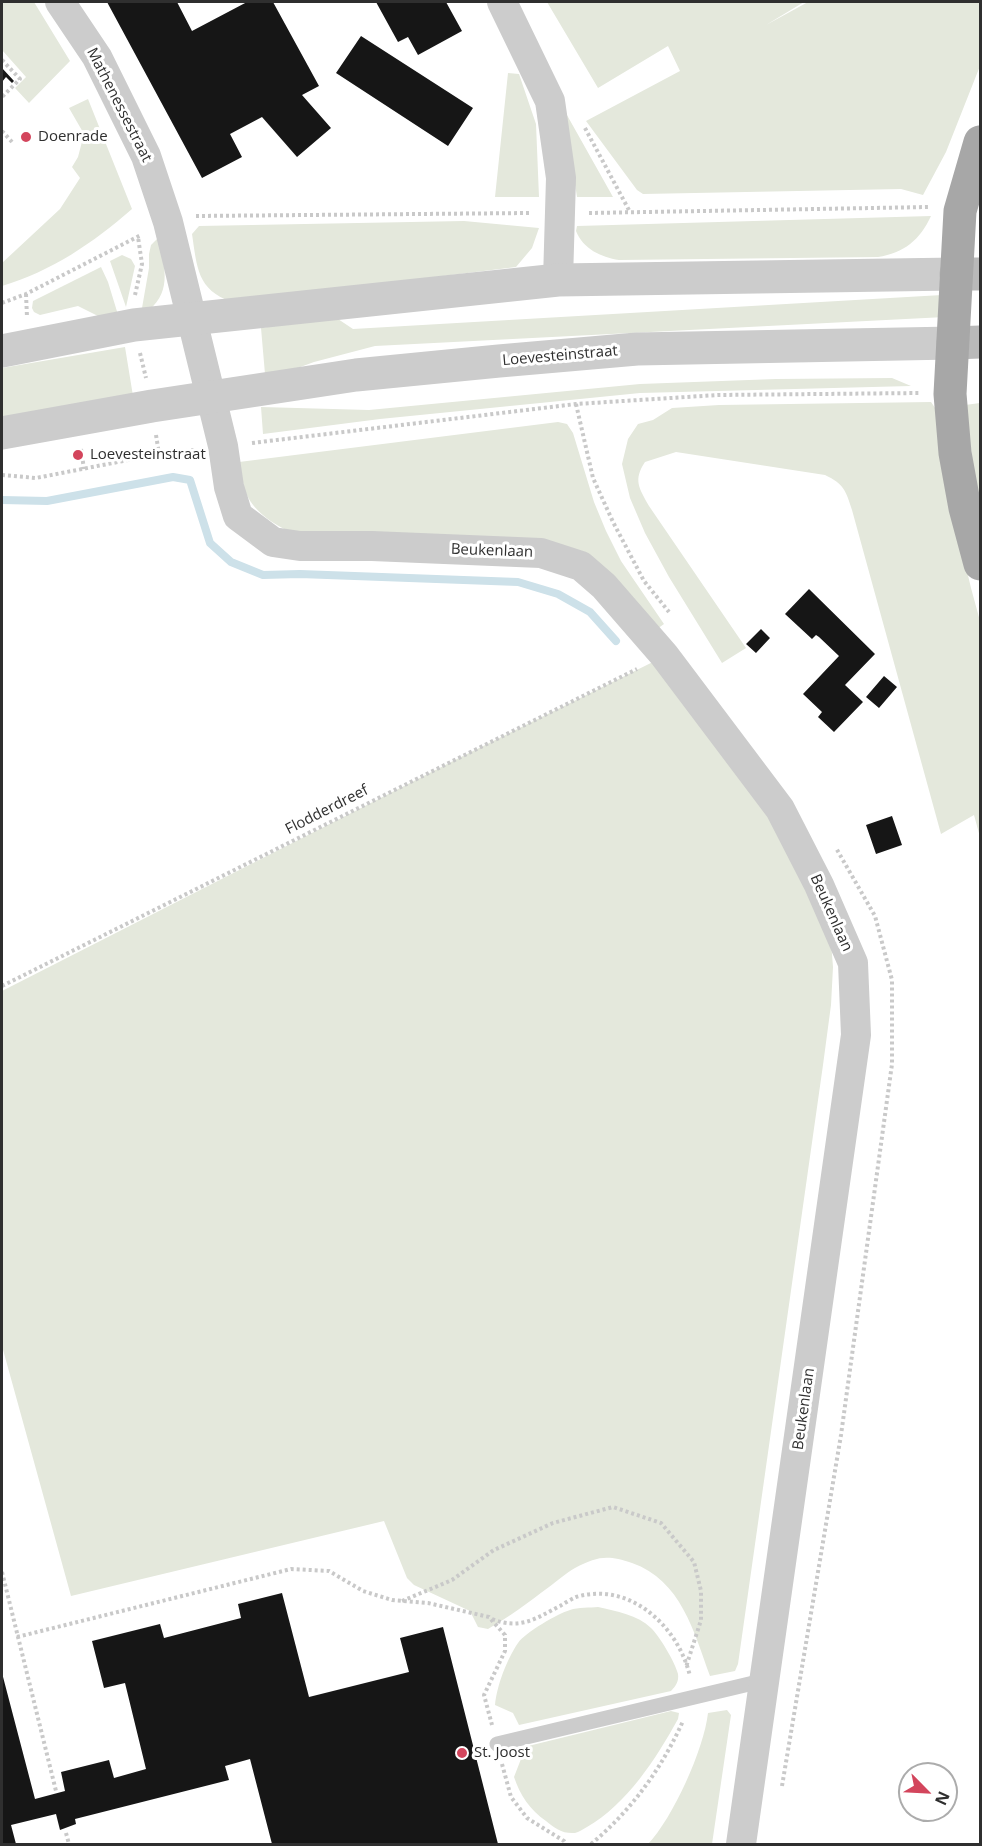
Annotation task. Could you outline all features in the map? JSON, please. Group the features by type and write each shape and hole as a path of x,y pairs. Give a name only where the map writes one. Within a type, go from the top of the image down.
{"main road":[{"path":"981,142 960,211 968,274 967,342 950,394 965,508 981,564"}],"street":[{"name":"Mathenessestraat","path":"60,2 97,57 146,156 168,222 210,397"},
{"path":"502,2 550,101 561,178 558,280"},
{"path":"2,351 134,325 558,280 968,274"},
{"name":"Loevesteinstraat","path":"2,433 210,397 356,375 638,349 967,342"},
{"name":"Beukenlaan","path":"210,397 223,446 229,487 238,516 273,542 300,546 372,546 541,553 581,566 604,586 664,655 780,809 819,885 853,963 856,1035 741,1845"}],"lane":[{"path":"497,1744 766,1680"}],"path":[{"path":"2,60 20,79 2,97"},
{"path":"583,125 630,212"},
{"path":"2,131 12,142"},
{"path":"2,303 26,294 168,222 204,215 560,213 921,206 960,211"},
{"path":"26,294 27,317"},
{"path":"2,476 36,478 159,454 576,404 718,394 950,394"},
{"path":"576,404 593,478 644,581 671,615"},
{"path":"81,448 84,469"},
{"name":"Flodderdreef","path":"2,986 664,655"},
{"path":"401,1601 452,1580 494,1550 554,1523 613,1507 661,1523 694,1562 701,1591 701,1620 686,1667"},
{"path":"17,1636 291,1569 329,1571 363,1591 392,1600 451,1608 489,1617 506,1624 521,1624 576,1597 610,1593 636,1602 659,1618 678,1645 689,1674 692,1697 672,1746 641,1794 591,1845"},
{"path":"2,1572 56,1791"},
{"path":"489,1617 505,1635 505,1651 484,1695 511,1797 527,1818 564,1841 566,1845"},
{"path":"66,1833 69,1845"}],"shaded area":[{"path":"2,2 34,2 70,61 29,103 15,88 26,77 2,50"},
{"path":"547,2 804,2 766,25 808,2 980,2 980,66 946,152 923,195 901,189 643,194 637,190 586,121 680,71 668,46 598,88"},
{"path":"508,73 519,74 536,124 539,197 495,197"},
{"path":"88,99 132,209 71,255 38,272 2,286 2,263 60,209 80,178 72,167 78,157 84,134 69,108"},
{"path":"563,108 613,197 577,197"},
{"path":"931,216 922,232 910,244 896,252 878,257 619,260 593,251 583,243 576,231 577,226"},
{"path":"464,221 539,228 532,248 516,267 232,302 220,297 205,284 195,257 192,234 199,226"},
{"path":"158,238 164,267 164,285 157,302 149,310 142,308 151,245"},
{"path":"122,255 131,259 135,266 126,307 110,261"},
{"path":"101,267 119,318 108,321 78,306 40,315 34,312 33,301"},
{"path":"942,295 945,317 375,346 314,362 284,373 265,374 261,328 335,317 353,329"},
{"path":"125,347 133,396 2,418 2,368"},
{"path":"892,378 911,386 640,393 380,419 263,434 261,407 369,410 640,384"},
{"path":"931,402 940,415 952,508 980,621 980,837 974,815 941,834 852,510 846,493 840,485 825,475 676,452 645,462 641,468 638,479 645,500 746,648 722,663 645,533 630,498 622,464 628,439 638,424 653,420 672,408 719,405"},
{"path":"980,403 980,517 965,405"},
{"path":"558,422 567,424 573,433 594,502 606,531 621,561 664,624 657,629 583,559 293,533 278,526 252,504 245,490 239,462"},
{"path":"665,656 774,808 831,942 833,967 831,1005 823,1065 738,1664 735,1671 710,1676 691,1625 674,1595 649,1571 616,1559 603,1558 583,1564 568,1572 488,1629 478,1627 470,1611 414,1585 407,1578 384,1521 71,1596 2,1346 2,991 461,757"},
{"path":"598,1607 633,1617 655,1632 671,1657 678,1674 677,1683 671,1691 519,1725 513,1713 495,1705 506,1664 522,1639 542,1624 564,1612 577,1608"},
{"path":"727,1710 731,1715 712,1844 648,1844 667,1818 686,1782 700,1745 708,1713"},
{"path":"671,1711 679,1713 678,1719 650,1765 615,1806 587,1827 575,1833 559,1830 530,1807 519,1790 514,1777 521,1759 520,1748"}],"building":[{"path":"107,2 177,2 192,31 247,2 273,2 319,86 302,95 331,128 297,157 262,117 230,134 242,157 202,178"},
{"path":"376,2 446,2 462,31 418,55 408,37 398,42"},
{"path":"361,36 473,108 448,146 336,73"},
{"path":"2,68 14,81 12,83 6,77 2,82"},
{"path":"809,589 875,654 845,685 863,702 834,732 818,717 822,712 803,694 839,656 816,635 812,639 785,614"},
{"path":"761,629 770,638 756,653 746,644"},
{"path":"884,676 897,687 879,708 866,697"},
{"path":"892,816 902,845 876,854 866,825"},
{"path":"282,1593 309,1697 409,1672 400,1638 443,1627 498,1844 272,1844 250,1759 225,1766 229,1780 75,1819 76,1824 60,1830 56,1814 11,1825 16,1844 2,1844 2,1673 35,1799 65,1791 61,1772 109,1760 114,1778 146,1769 125,1683 104,1688 92,1641 160,1624 164,1638 241,1618 238,1604"}],"waterway":[{"path":"2,500 47,501 173,477 190,480 210,543 231,562 263,575 300,574 518,582 558,594 590,612 616,641"}],"place":[{"name":"Doenrade","path":"26,137"},
{"name":"Loevesteinstraat","path":"78,455"},
{"name":"St. Joost","path":"462,1753"}]}
